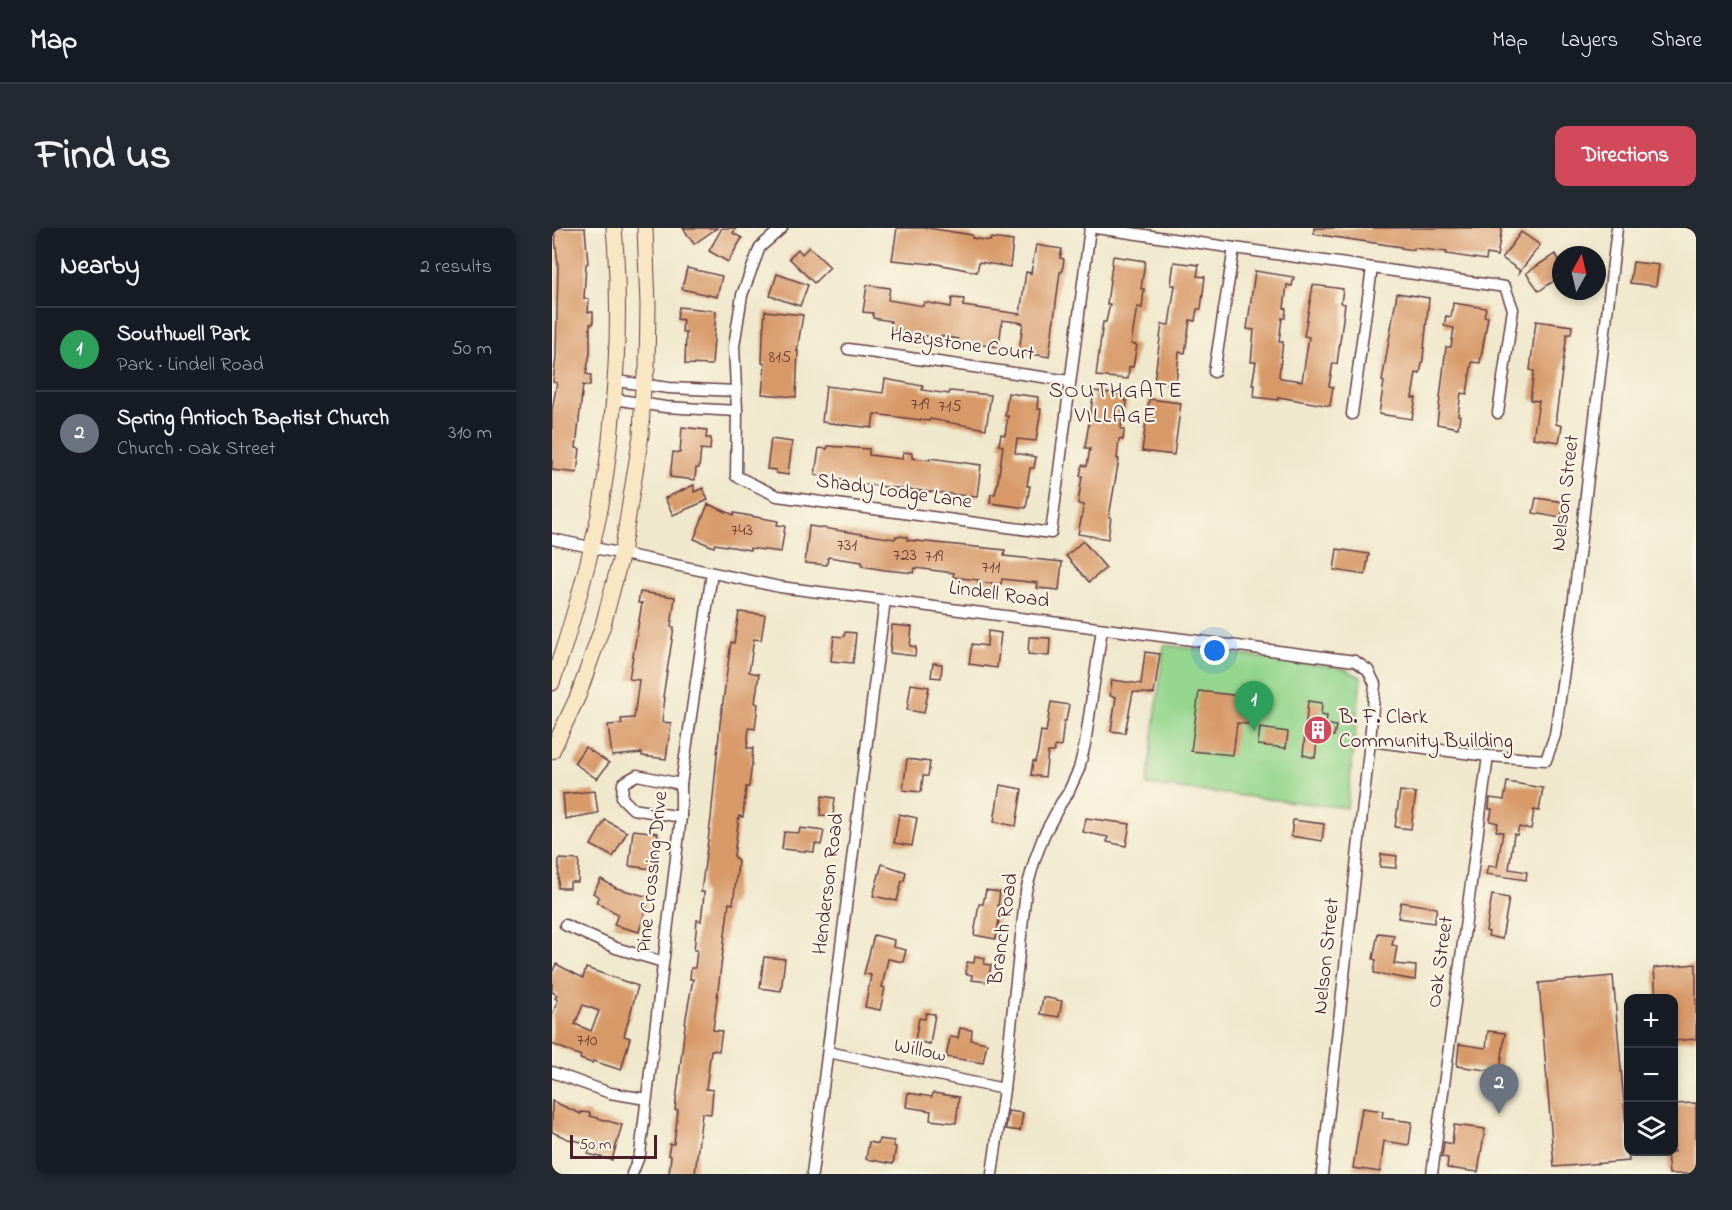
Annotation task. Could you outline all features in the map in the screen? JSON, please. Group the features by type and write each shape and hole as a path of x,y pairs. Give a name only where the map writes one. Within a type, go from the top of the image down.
{"main road":[{"path":"552,683 574,617 592,546 606,474 616,381 617,261 614,228"},
{"path":"552,751 578,696 603,625 621,553 641,435 646,369 648,305 645,228"}],"street":[{"path":"614,399 665,407 737,411 734,346 742,295 760,247 782,228"},
{"path":"1070,381 1090,228"},
{"path":"1096,228 1505,287 1513,309 1498,413"},
{"name":"Nelson Street","path":"1488,756 1546,760 1555,735 1574,598 1617,228"},
{"path":"1214,372 1234,248"},
{"path":"1352,414 1372,268"},
{"name":"Hazystone Court","path":"848,349 1070,381"},
{"path":"616,381 736,391"},
{"name":"Shady Lodge Lane","path":"737,411 736,476 777,496 1051,532 1070,381"},
{"name":"Lindell Road","path":"552,539 780,587 1355,661 1368,670 1375,684 1370,741"},
{"name":"Pine Crossing Drive","path":"632,1174 640,1154 681,817 681,784 712,573"},
{"name":"Henderson Road","path":"812,1174 885,600"},
{"name":"Branch Road","path":"992,1174 1026,891 1044,835 1079,769 1085,744 1102,629"},
{"path":"1370,741 1488,756"},
{"name":"Nelson Street","path":"1322,1174 1370,741"},
{"name":"Oak Street","path":"1432,1174 1488,756"},
{"path":"681,784 637,775 623,783 622,791 622,798 633,809 681,817"},
{"path":"565,925 616,948 663,962"},
{"name":"Willow","path":"828,1052 1004,1089"},
{"path":"552,1072 610,1093 646,1099"}],"green space":[{"path":"1164,645 1343,668 1361,677 1347,808 1147,785"}],"building":[{"path":"554,228 585,228 588,263 586,264 584,299 589,299 588,312 593,312 586,374 591,375 590,386 583,385 576,448 580,449 577,473 552,470 552,410 557,383 553,382 556,358 558,265"},
{"path":"683,228 717,228 694,244"},
{"path":"722,228 736,228 733,233 742,238 728,262 709,251"},
{"path":"897,228 928,228 972,235 972,238 990,241 991,238 1013,241 1010,267 979,262 977,272 932,263 892,260"},
{"path":"1314,228 1502,228 1497,256 1487,254 1486,260 1446,254 1447,252 1414,248 1414,250 1314,234"},
{"path":"1521,232 1540,245 1519,273 1519,270 1502,258"},
{"path":"1036,245 1062,249 1060,258 1064,259 1062,272 1060,272 1049,357 1019,352 1023,323 1002,320 999,347 890,330 891,321 873,318 873,313 863,312 867,285 890,288 888,300 923,306 924,302 951,307 952,298 964,299 963,306 1020,314 1026,272 1031,273"},
{"path":"809,247 830,267 814,283 789,258 798,249 802,254"},
{"path":"1113,256 1145,261 1141,289 1144,289 1142,308 1137,307 1131,344 1137,345 1133,367 1129,367 1128,379 1096,376 1103,322 1106,322 1110,304 1107,304"},
{"path":"1552,256 1552,282 1539,291 1526,273"},
{"path":"1174,262 1199,265 1197,276 1205,277 1201,309 1197,309 1195,321 1190,320 1185,353 1179,352 1176,384 1154,382 1162,324 1169,325 1175,285 1171,285"},
{"path":"1633,262 1659,265 1656,286 1630,283"},
{"path":"687,268 722,276 717,297 682,289"},
{"path":"1255,271 1294,277 1292,286 1287,285 1285,318 1282,318 1279,342 1283,342 1279,376 1281,378 1302,381 1309,337 1304,336 1313,285 1343,289 1341,303 1345,304 1337,364 1333,363 1329,386 1333,387 1330,406 1278,397 1278,400 1254,397 1255,385 1252,385 1256,362 1251,362 1254,330 1247,329"},
{"path":"777,274 808,285 800,306 770,296"},
{"path":"1397,293 1429,298 1423,359 1420,374 1416,373 1412,398 1416,398 1412,419 1379,414 1384,382 1382,381"},
{"path":"1453,303 1486,308 1484,316 1488,317 1480,363 1472,362 1467,394 1461,393 1458,428 1437,424 1446,347 1451,347 1454,328 1444,326 1446,316 1451,317"},
{"path":"679,307 716,311 712,365 685,364 686,332 682,332 683,320 677,319"},
{"path":"765,311 803,315 797,351 796,397 762,394 765,364 762,363"},
{"path":"1536,321 1572,326 1571,334 1567,334 1556,416 1556,424 1562,426 1559,442 1533,438 1539,401 1530,400 1534,371 1530,370"},
{"path":"885,379 923,386 922,390 949,394 950,391 991,395 986,429 930,419 929,421 874,414 872,428 822,422 826,386 883,393"},
{"path":"1094,391 1126,395 1125,401 1127,401 1126,410 1123,410 1121,429 1124,430 1123,440 1119,439 1117,459 1119,459 1109,517 1111,517 1108,539 1078,534 1084,505 1078,504 1082,476 1080,476 1082,465 1087,466 1090,448 1085,448"},
{"path":"1008,393 1038,397 1037,409 1041,409 1036,441 1017,439 1015,453 1036,457 1034,468 1030,468 1026,508 990,503 991,494 995,494 998,481 1003,446 999,445 1001,434 1005,435"},
{"path":"1149,399 1181,403 1174,455 1142,451"},
{"path":"682,427 707,430 706,438 711,438 710,450 701,449 695,480 670,477 673,452 680,453"},
{"path":"771,439 792,442 788,475 767,469"},
{"path":"828,446 869,449 869,455 902,459 903,452 912,453 912,458 930,460 930,458 981,465 977,497 843,482 843,480 815,475 819,448 827,449"},
{"path":"694,485 694,492 703,488 708,500 673,515 665,498"},
{"path":"1536,498 1564,502 1561,518 1533,513"},
{"path":"708,504 734,515 734,513 778,521 777,525 785,526 781,552 715,544 714,547 694,539"},
{"path":"809,526 895,539 896,536 907,537 907,540 1005,550 1004,556 1062,562 1059,590 1037,588 1038,583 1002,579 1001,584 978,582 979,580 953,577 954,573 915,568 914,573 885,570 862,566 862,562 828,557 827,565 805,563"},
{"path":"1083,541 1106,568 1089,582 1066,556"},
{"path":"1337,549 1369,554 1365,575 1334,570"},
{"path":"640,592 675,597 671,627 674,627 663,697 665,698 662,722 671,723 666,759 642,756 642,753 612,756 608,725 622,724 621,719 634,718 639,680 629,679 642,603 638,603"},
{"path":"739,612 765,615 761,640 754,639 749,672 759,674 755,703 758,704 755,729 749,728 747,748 753,748 752,763 749,787 746,787 743,817 739,816 734,856 738,861 737,872 733,904 729,903 713,1030 722,1031 719,1051 711,1050 706,1089 713,1090 711,1114 702,1113 695,1174 669,1174 671,1156 668,1155 670,1144 674,1144 678,1110 675,1110 693,979 690,979 691,968 695,968 697,950 694,950 697,920 701,921 704,895 704,892 701,892 720,724 731,642 734,643"},
{"path":"892,625 912,627 910,646 916,647 915,656 890,653"},
{"path":"988,631 1001,633 997,668 969,664 972,644 987,646"},
{"path":"845,632 856,633 853,663 831,661 834,636 844,637"},
{"path":"1029,637 1050,638 1049,656 1028,654"},
{"path":"1145,652 1160,654 1154,694 1133,692 1125,733 1111,731 1116,697 1110,696 1112,680 1141,684"},
{"path":"933,663 942,664 941,678 931,677"},
{"path":"911,684 929,687 924,713 907,710"},
{"path":"1199,691 1240,696 1238,710 1250,712 1248,724 1237,723 1233,755 1191,751"},
{"name":"B. F. Clark Community Building","path":"1308,701 1322,703 1321,715 1327,716 1326,724 1336,726 1334,736 1325,735 1325,742 1317,742 1315,758 1303,755"},
{"path":"1051,702 1069,705 1066,721 1064,721 1061,747 1055,746 1054,752 1048,752 1045,777 1031,775 1041,731 1046,732"},
{"path":"1260,728 1288,732 1286,748 1258,745"},
{"path":"585,747 609,763 597,779 574,763"},
{"path":"907,759 930,762 928,776 923,776 921,792 903,790"},
{"path":"1507,782 1543,788 1539,811 1534,810 1531,829 1519,827 1517,835 1514,834 1509,869 1527,872 1526,880 1486,874 1488,866 1497,867 1503,832 1496,831 1498,823 1490,821 1492,809 1489,809 1490,798 1504,800"},
{"path":"1000,785 1022,789 1016,826 994,822"},
{"path":"595,791 598,813 565,819 563,794"},
{"path":"1400,791 1416,793 1411,829 1395,827"},
{"path":"822,796 835,798 833,816 820,815"},
{"path":"899,814 917,818 912,846 894,843"},
{"path":"1086,818 1130,824 1126,846 1107,842 1108,837 1083,832"},
{"path":"605,820 627,832 613,857 591,845"},
{"path":"1293,820 1324,824 1322,841 1291,836"},
{"path":"800,828 824,831 821,845 815,844 814,852 782,849 784,832 799,833"},
{"path":"633,830 658,833 653,869 629,866"},
{"path":"1381,854 1397,856 1396,868 1380,867"},
{"path":"559,859 579,860 578,882 570,882 570,888 558,888"},
{"path":"882,864 906,872 897,901 873,896"},
{"path":"601,879 616,888 649,897 639,932 614,925 618,914 596,902 599,897 593,893"},
{"path":"986,890 1000,892 998,906 1001,906 996,939 974,935 979,904 983,904"},
{"path":"1492,895 1509,898 1502,939 1488,936 1489,932 1486,931"},
{"path":"1401,902 1437,908 1434,923 1398,918"},
{"path":"1378,933 1394,935 1392,945 1397,946 1394,964 1416,966 1415,980 1374,973 1376,960 1373,959"},
{"path":"874,935 894,940 893,947 906,950 903,962 888,959 880,1010 865,1007 871,975 864,974"},
{"path":"975,956 985,958 984,964 991,965 988,982 972,980 972,975 966,974 967,962 974,963"},
{"path":"764,957 785,959 781,991 760,988"},
{"path":"556,964 583,978 586,968 638,986 624,1036 630,1038 621,1070 580,1059 581,1056 552,1044 552,1015 558,1000 555,998 557,995 552,992 552,973","holes":["583,1005 599,1011 591,1031 575,1024"]},
{"path":"1696,964 1696,1039 1678,1041 1678,994 1656,994 1654,968"},
{"path":"1613,976 1624,1103 1624,1156 1629,1156 1629,1161 1554,1167 1539,983"},
{"path":"1043,997 1062,1001 1059,1017 1040,1014"},
{"path":"926,1013 935,1014 930,1044 915,1041 919,1018 925,1019"},
{"path":"960,1028 972,1030 971,1040 987,1043 983,1063 946,1057 950,1037 958,1038"},
{"path":"1488,1031 1505,1033 1500,1072 1457,1066 1459,1044 1486,1048"},
{"path":"908,1093 932,1097 933,1093 959,1097 956,1123 930,1120 931,1111 906,1107"},
{"path":"552,1101 581,1114 581,1112 590,1113 590,1116 622,1125 612,1160 588,1154 591,1144 568,1139 552,1132"},
{"path":"1696,1103 1696,1174 1669,1174 1667,1156 1678,1156 1678,1104"},
{"path":"1362,1108 1383,1111 1382,1118 1412,1122 1409,1145 1384,1141 1380,1172 1353,1168"},
{"path":"1008,1111 1023,1113 1020,1131 1006,1129"},
{"path":"1454,1125 1485,1129 1478,1172 1447,1168 1448,1158 1442,1157 1444,1142 1452,1144"},
{"path":"879,1139 894,1141 893,1146 896,1147 893,1164 866,1159 869,1142 878,1144"}],"place":[{"name":"B. F. Clark Community Building","path":"1318,730"},
{"name":"Southwell Park","path":"1254,731"},
{"name":"Spring Antioch Baptist Church","path":"1499,1114"}],"district":[{"name":"SOUTHGATE VILLAGE","path":"1116,404"}]}
